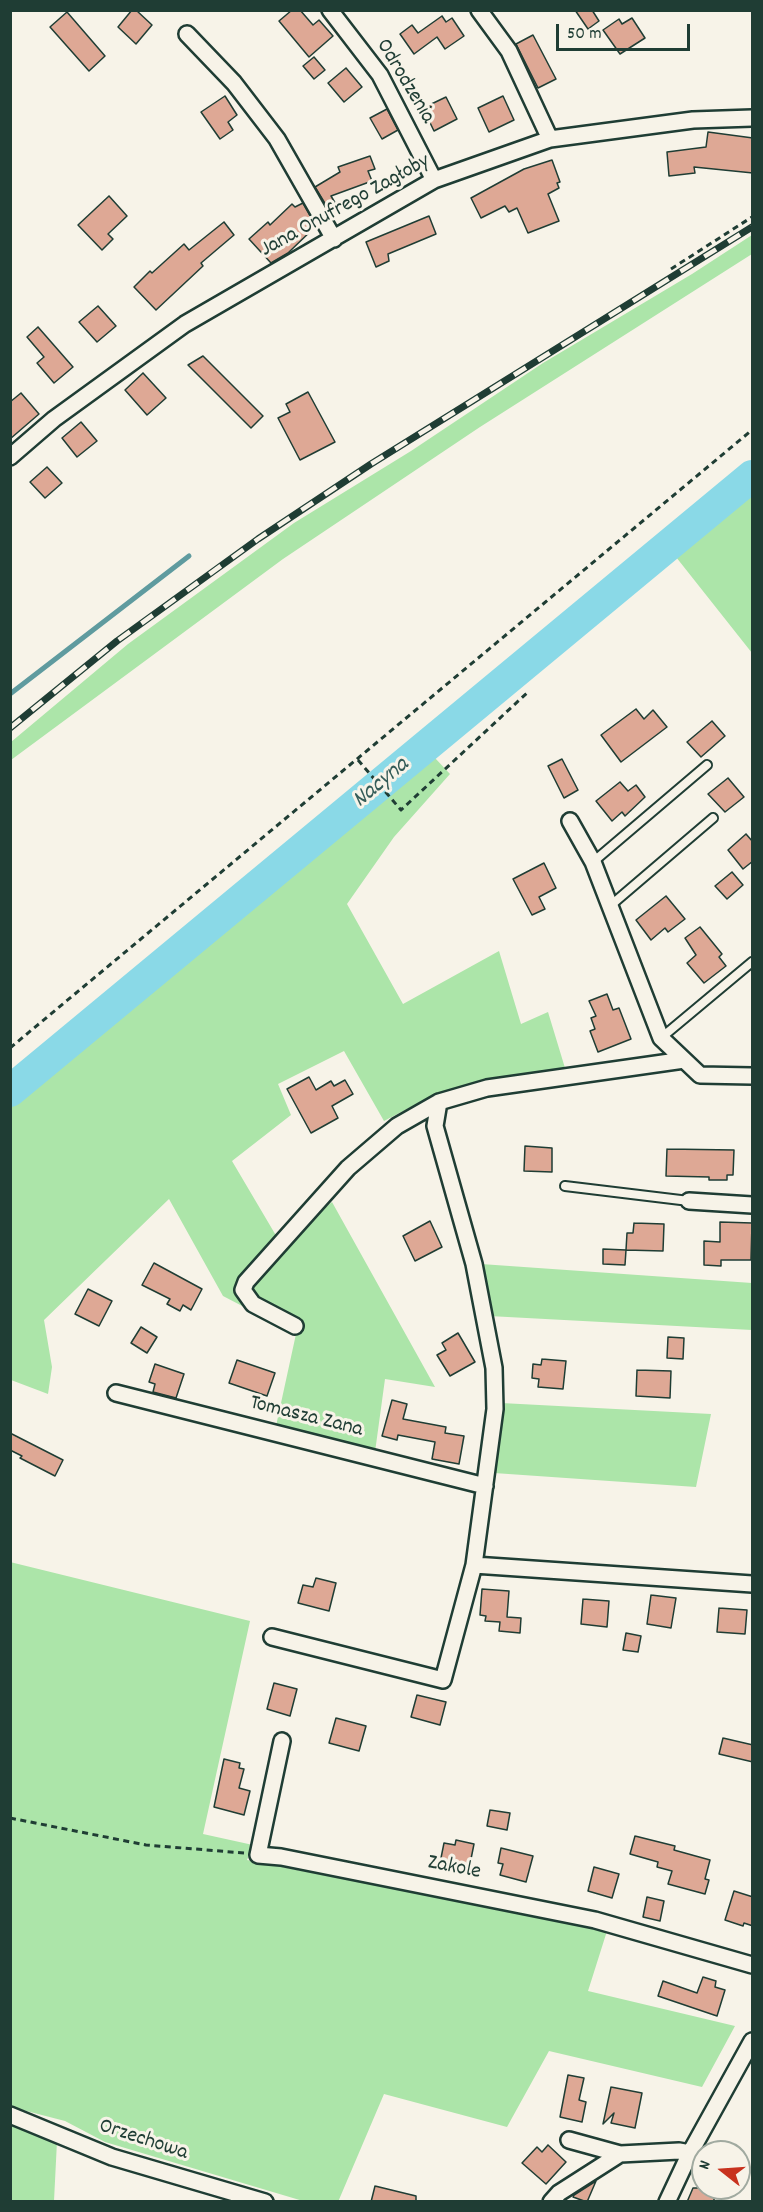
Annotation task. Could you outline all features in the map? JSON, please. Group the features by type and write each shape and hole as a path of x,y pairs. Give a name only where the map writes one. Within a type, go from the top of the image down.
{"street":[{"name":"Odrodzenia","path":"330,10 380,75 434,180"},
{"path":"479,10 509,51 550,139"},
{"path":"187,34 234,83 277,138 334,239"},
{"name":"Jana Onufrego Zagłoby","path":"10,457 54,419 185,324 434,180 550,139 693,120 753,118"},
{"path":"570,821 593,862 661,1038 700,1075 753,1076"},
{"path":"295,1326 253,1304 243,1290 246,1282 348,1168 397,1126 439,1102 487,1088 684,1060"},
{"path":"272,1637 443,1680 474,1565 495,1409 494,1368 474,1264 435,1126 439,1102"},
{"path":"689,1201 753,1205"},
{"name":"Tomasza Zana","path":"116,1393 485,1486"},
{"path":"474,1565 753,1584"},
{"path":"258,1855 282,1741"},
{"name":"Zakole","path":"258,1855 281,1857 595,1920 753,1965"},
{"path":"667,2202 690,2153 753,2041"},
{"name":"Orzechowa","path":"10,2115 112,2157 265,2202"},
{"path":"568,2140 620,2154 679,2151 690,2153"},
{"path":"551,2202 559,2193 620,2154"}],"lane":[{"path":"593,862 707,765"},
{"path":"610,906 713,818"},
{"path":"661,1038 753,962"},
{"path":"565,1186 689,1201"}],"path":[{"path":"672,269 753,217"},
{"path":"10,1048 753,430"},
{"path":"358,759 401,810 528,692"},
{"path":"10,1818 146,1845 258,1855"}],"green space":[{"path":"752,235 752,254 480,427 283,559 11,760 11,742 128,644 294,523 411,451 543,363 692,274"},
{"path":"752,495 752,653 676,557"},
{"path":"435,758 450,774 394,837 347,904 403,1004 499,951 521,1024 548,1012 565,1068 426,1099 384,1121 344,1051 278,1084 291,1115 232,1161 281,1244 332,1202 435,1387 385,1379 375,1452 276,1426 296,1334 223,1296 169,1199 44,1320 52,1367 48,1394 11,1380 10,1105"},
{"path":"481,1264 752,1283 752,1330 489,1316"},
{"path":"501,1403 711,1414 696,1487 494,1473"},
{"path":"10,1562 250,1621 203,1834 253,1845 247,1860 607,1931 588,1991 735,2026 702,2087 549,2051 507,2127 384,2094 338,2202 303,2201 105,2142 65,2121 11,2107"},
{"path":"11,2125 57,2141 54,2201 11,2202"}],"building":[{"path":"132,10 136,10 152,25 136,44 118,27"},
{"path":"292,10 300,10 313,25 319,20 333,36 309,57 279,21"},
{"path":"575,10 592,10 599,21 588,29"},
{"path":"67,12 105,56 89,71 50,27"},
{"path":"442,16 446,22 452,18 464,36 445,49 437,37 414,54 400,34 412,25 418,33"},
{"path":"632,18 645,38 620,54 603,30 619,19 622,24"},
{"path":"533,35 556,79 538,88 516,44"},
{"path":"314,57 325,70 314,79 303,66"},
{"path":"346,68 362,87 344,102 328,83"},
{"path":"225,96 237,115 228,122 233,130 220,139 201,112"},
{"path":"503,96 514,120 489,132 478,108"},
{"path":"446,97 457,119 434,131 423,108"},
{"path":"387,109 398,130 382,139 370,118"},
{"path":"708,132 753,138 753,173 694,167 695,173 669,176 667,152 706,147"},
{"path":"370,156 375,169 368,171 372,181 331,196 337,206 329,210 315,187 340,172 338,167"},
{"path":"552,160 560,182 557,183 559,188 548,194 559,221 528,233 517,208 509,212 505,206 481,218 471,198 524,169"},
{"path":"109,196 127,216 108,234 113,239 102,250 78,225"},
{"path":"303,203 312,219 308,221 314,228 288,253 271,263 249,239 268,222 270,225 292,204 295,207"},
{"path":"429,216 436,234 388,254 389,261 376,267 366,242"},
{"path":"224,222 234,235 201,263 203,266 156,310 134,287 184,244 189,250"},
{"path":"98,306 116,326 97,342 79,322"},
{"path":"38,327 73,367 54,383 37,363 44,357 27,337"},
{"path":"203,356 263,416 251,428 188,365"},
{"path":"143,373 166,398 147,415 125,390"},
{"path":"308,392 335,442 300,460 278,418 290,412 286,404"},
{"path":"21,393 39,414 10,439 10,402"},
{"path":"81,422 97,441 77,457 62,438"},
{"path":"47,467 62,483 45,498 30,482"},
{"path":"636,709 644,719 653,710 667,727 621,762 601,735"},
{"path":"712,721 725,736 701,757 687,742"},
{"path":"562,759 578,790 564,798 548,766"},
{"path":"728,778 744,797 725,812 708,794"},
{"path":"620,782 628,791 636,785 645,797 625,816 622,812 612,821 596,801"},
{"path":"746,834 753,842 753,861 743,869 728,850"},
{"path":"544,863 556,888 539,897 545,909 532,915 513,879"},
{"path":"732,872 743,885 727,899 715,886"},
{"path":"666,896 685,919 668,932 665,928 651,940 636,920"},
{"path":"700,927 722,954 719,957 726,966 704,983 687,963 696,955 685,938"},
{"path":"607,994 613,1010 619,1008 631,1039 598,1052 590,1031 595,1029 591,1018 596,1016 589,1001"},
{"path":"309,1077 316,1090 331,1081 334,1086 345,1080 353,1094 332,1106 338,1118 311,1133 287,1089"},
{"path":"525,1146 552,1148 552,1172 524,1171"},
{"path":"667,1149 734,1150 733,1175 727,1175 727,1180 709,1180 709,1177 666,1176"},
{"path":"430,1221 442,1247 415,1261 403,1236"},
{"path":"720,1222 752,1223 751,1260 721,1260 721,1266 704,1265 704,1241 720,1242"},
{"path":"634,1223 664,1224 663,1251 626,1250 627,1233 633,1233"},
{"path":"603,1249 626,1250 625,1265 603,1264"},
{"path":"154,1263 202,1289 191,1310 183,1305 180,1311 167,1304 170,1299 142,1285"},
{"path":"88,1289 112,1301 99,1326 75,1314"},
{"path":"141,1327 157,1337 147,1353 131,1343"},
{"path":"458,1333 475,1362 450,1376 437,1355 446,1350 442,1343"},
{"path":"668,1337 684,1338 683,1359 667,1358"},
{"path":"542,1359 566,1361 563,1389 538,1387 539,1379 532,1378 533,1364 541,1365"},
{"path":"237,1360 275,1373 267,1396 229,1383"},
{"path":"155,1364 184,1374 176,1398 153,1392 155,1384 149,1382"},
{"path":"637,1370 671,1371 670,1398 636,1396"},
{"path":"392,1400 407,1404 403,1419 446,1427 445,1433 464,1436 459,1464 432,1459 435,1442 398,1435 397,1440 382,1436"},
{"path":"10,1433 63,1460 55,1476 20,1458 22,1456 10,1450"},
{"path":"316,1578 336,1583 329,1611 298,1603 303,1585 313,1587"},
{"path":"482,1589 509,1591 507,1617 521,1618 520,1633 499,1631 500,1622 485,1621 486,1616 480,1615"},
{"path":"651,1595 676,1598 671,1628 647,1624"},
{"path":"583,1599 609,1601 607,1627 581,1624"},
{"path":"719,1608 747,1610 745,1634 717,1632"},
{"path":"626,1633 641,1636 638,1652 623,1650"},
{"path":"274,1683 297,1689 290,1716 267,1709"},
{"path":"417,1695 446,1702 440,1725 411,1717"},
{"path":"336,1718 366,1726 359,1751 329,1743"},
{"path":"723,1738 753,1745 753,1762 719,1754"},
{"path":"224,1759 240,1763 239,1768 244,1769 239,1788 250,1791 244,1815 214,1807"},
{"path":"490,1810 510,1813 507,1830 487,1826"},
{"path":"635,1836 675,1846 674,1850 710,1860 705,1879 709,1880 705,1894 668,1884 672,1871 657,1867 658,1862 630,1854"},
{"path":"456,1840 474,1844 468,1874 439,1868 444,1843 455,1845"},
{"path":"501,1848 533,1856 526,1882 500,1875 503,1864 498,1863"},
{"path":"594,1867 619,1874 612,1898 588,1891"},
{"path":"734,1891 753,1897 753,1926 744,1923 743,1926 725,1920"},
{"path":"647,1897 664,1901 660,1921 643,1917"},
{"path":"703,1977 716,1981 715,1987 725,1990 717,2016 658,1996 663,1981 697,1993"},
{"path":"568,2075 584,2078 579,2100 586,2102 582,2122 560,2117"},
{"path":"611,2087 642,2093 635,2128 611,2123 614,2113 603,2124"},
{"path":"548,2145 566,2162 546,2184 522,2163 537,2147 542,2152"},
{"path":"596,2181 587,2202 573,2197 574,2195"},
{"path":"375,2186 416,2196 416,2202 371,2202"},
{"path":"691,2193 691,2200 714,2200 713,2202 687,2202"}],"waterway":[{"name":"Nacyna","path":"10,1091 752,476"},
{"path":"10,694 189,556"},
{"path":"530,644 545,648"}],"railway":[{"path":"10,728 117,641 258,539 371,464 752,227"}]}
